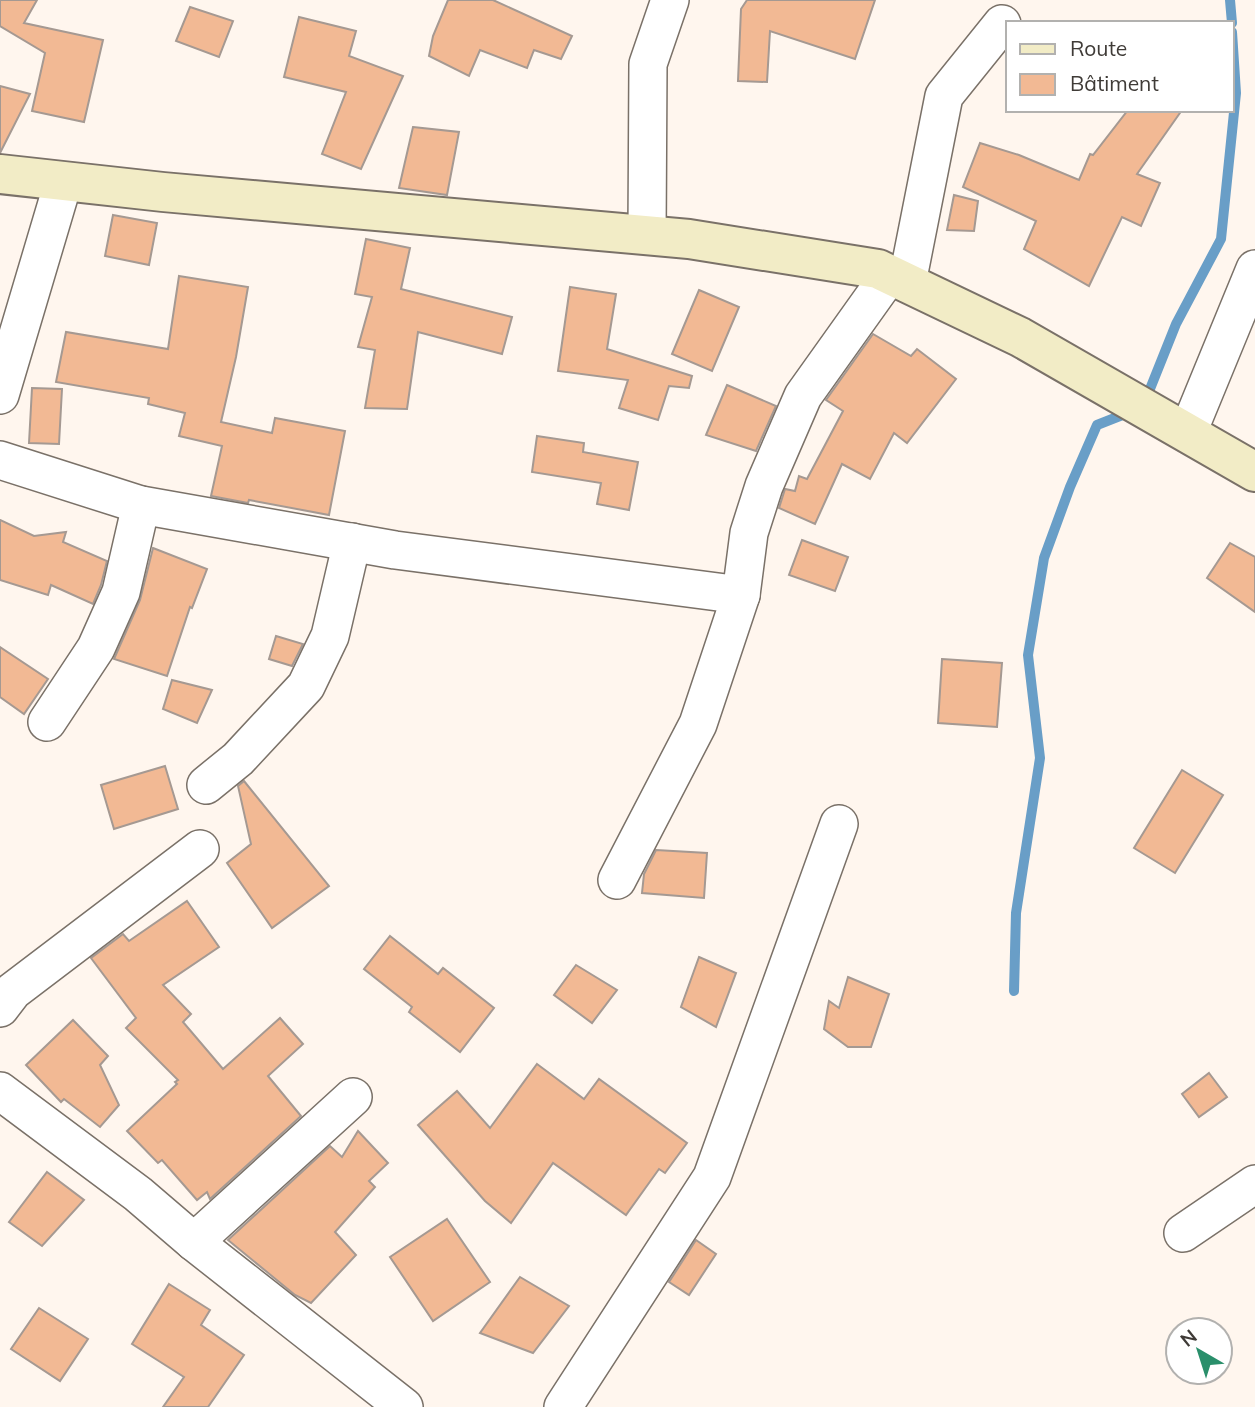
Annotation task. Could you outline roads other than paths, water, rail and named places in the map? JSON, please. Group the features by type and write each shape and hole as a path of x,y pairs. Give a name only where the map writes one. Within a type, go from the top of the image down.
{"street":[{"path":"647,235 648,64 670,0"},
{"path":"617,880 698,724 741,595 749,533 764,486 803,396 898,279 944,96 1002,24"},
{"path":"0,174 62,183 689,239 878,269 1020,337 1255,472"},
{"path":"0,395 62,183"},
{"path":"1188,432 1255,269"},
{"path":"0,460 141,505 352,542 741,595"},
{"path":"47,722 96,648 121,592 141,505"},
{"path":"206,785 238,759 306,686 330,636 352,542"},
{"path":"563,1407 712,1177 839,824"},
{"path":"4,994 200,849"},
{"path":"0,1091 138,1194 194,1242 404,1407"},
{"path":"194,1242 354,1097"},
{"path":"1183,1233 1255,1184"}],"waterway":[{"path":"1230,0 1232,21"},
{"path":"1146,399 1176,324 1221,239 1236,93 1234,62"},
{"path":"1014,991 1016,913 1040,758 1028,655 1044,558 1070,487 1097,425 1130,412"}]}
